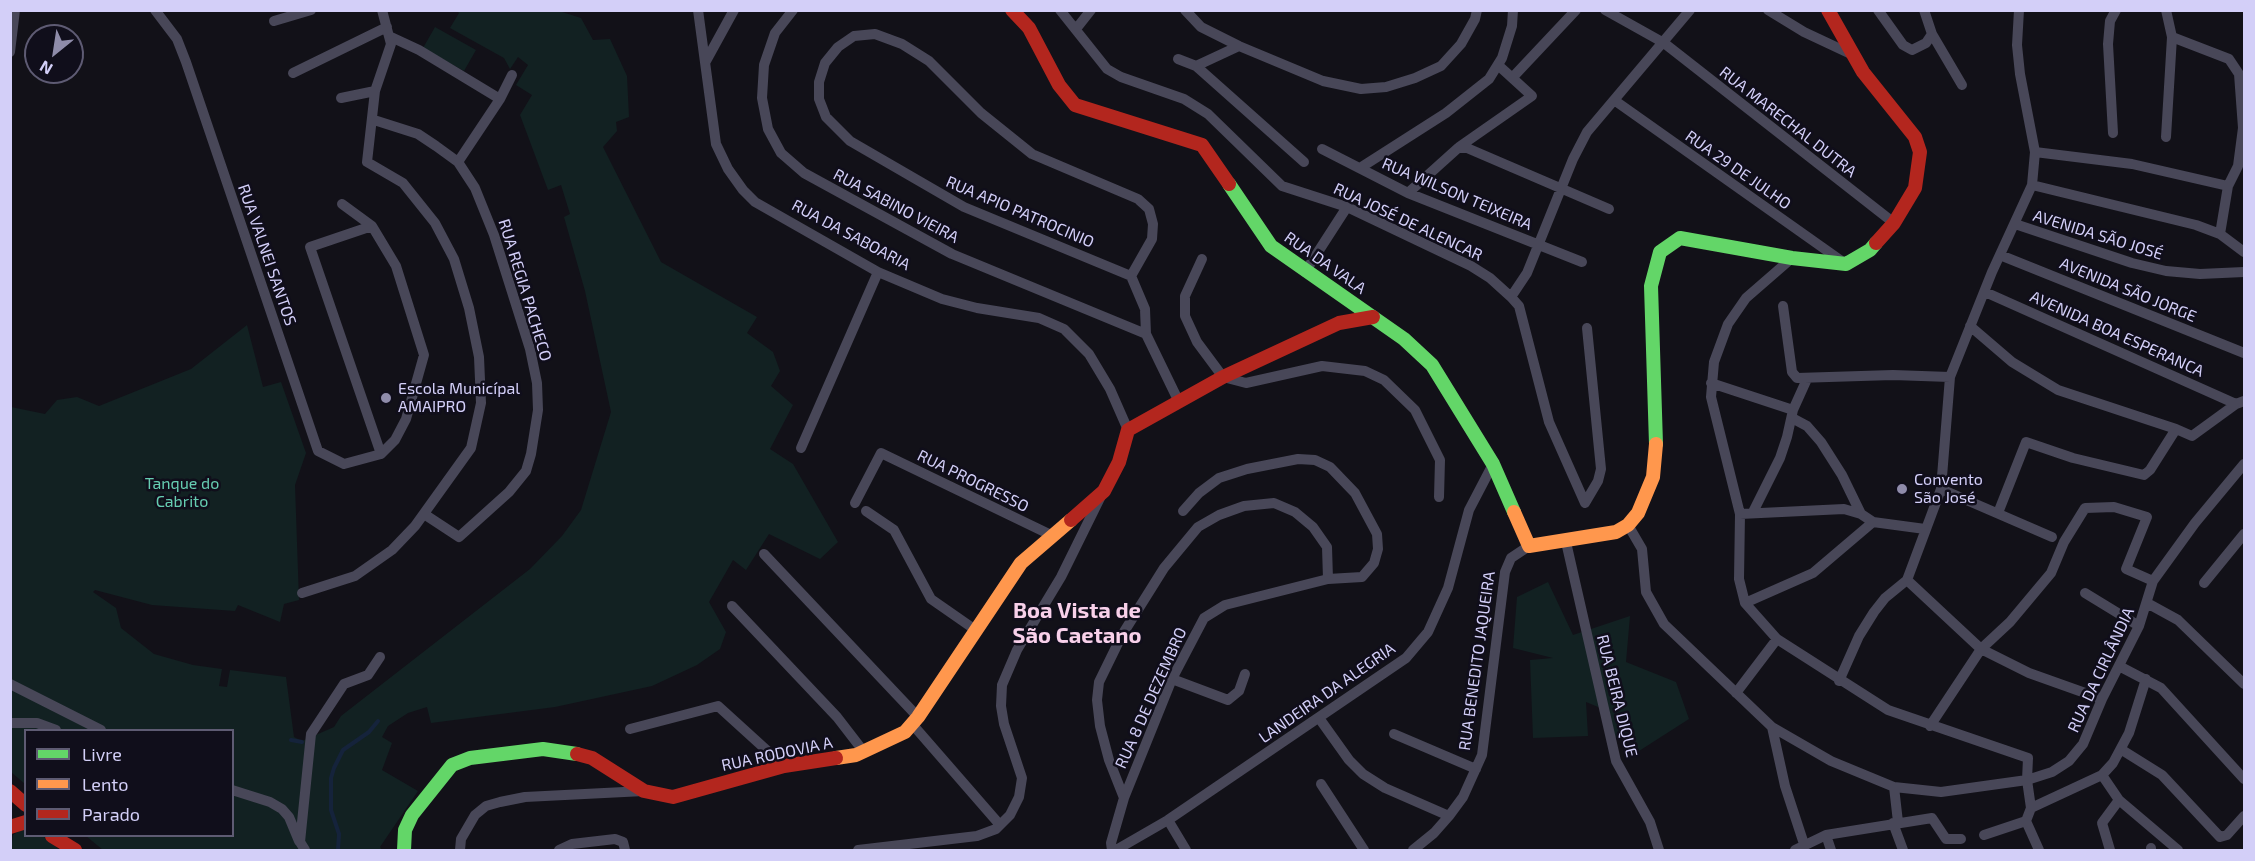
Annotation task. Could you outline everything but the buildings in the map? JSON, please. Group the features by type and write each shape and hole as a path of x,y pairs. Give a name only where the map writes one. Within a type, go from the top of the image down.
{"street":[{"path":"10,52 15,10"},
{"name":"RUA VALNEI SANTOS","path":"155,10 177,39 186,62 318,451 344,464 381,454"},
{"path":"274,21 311,10"},
{"path":"302,593 355,576 392,550 424,514 471,448 481,403 478,357 469,308 454,259 435,223 403,183 367,162 374,120 375,91 389,32 382,10"},
{"name":"RUA DA SABOARIA","path":"698,10 716,144 735,180 755,202 878,272 942,299 1039,318 1064,330 1089,354 1110,389 1128,430"},
{"path":"706,61 734,10"},
{"name":"RUA SABINO VIEIRA","path":"793,10 775,33 764,65 762,98 768,129 781,153 804,173 952,254 1146,334"},
{"name":"RUA DA VALA","path":"1012,10 1029,28 1059,85 1075,105 1202,145 1212,156 1264,239 1305,272 1404,339 1432,365 1493,464 1529,546"},
{"name":"RUA JOSÉ DE ALENCAR","path":"1060,10 1107,69 1121,77 1184,99 1208,114 1282,186 1347,207 1471,266 1514,293"},
{"path":"1076,29 1091,10"},
{"path":"1185,10 1201,27 1239,46 1323,81 1361,89 1386,87 1415,78 1441,66 1461,44 1475,20 1477,10"},
{"path":"1360,168 1466,99 1489,79 1498,65 1512,26 1513,10"},
{"path":"1513,77 1576,10"},
{"name":"RUA MARECHAL DUTRA","path":"1605,10 1664,43 1894,224"},
{"path":"1587,328 1600,469 1598,481 1586,503 1549,422 1514,293 1587,132 1690,10"},
{"path":"1768,10 1795,27 1853,55"},
{"path":"1529,546 1566,542 1616,532 1628,525 1638,513 1646,496 1653,477 1656,454 1651,286 1660,252 1680,238 1792,258 1846,264 1870,250 1894,224 1916,188 1920,152 1915,137 1863,72 1828,10"},
{"path":"1878,10 1903,45 1912,50 1918,49 1932,34"},
{"path":"1839,681 1859,636 1874,612 1885,598 1906,580 1941,489 1950,377 2000,255 2032,185 2036,152 2020,74 2019,10"},
{"path":"2113,133 2108,44 2110,21 2116,10"},
{"path":"2166,10 2172,37 2166,137"},
{"path":"1928,12 1932,34 1962,85"},
{"path":"293,73 389,32"},
{"path":"389,32 500,99"},
{"name":"RUA APIO PATROCINIO","path":"875,34 902,44 929,61 981,113 1032,154 1138,199 1149,209 1153,224 1152,239 1131,276 964,207 850,141 826,117 819,99 819,82 825,63 838,47 854,36 875,34"},
{"path":"2172,37 2229,59 2237,68 2243,128 2238,166 2228,186 2220,234"},
{"path":"1196,66 1239,46"},
{"path":"1178,59 1196,66 1304,162"},
{"path":"1408,193 1458,148 1532,96 1498,65"},
{"path":"458,162 500,99 512,75"},
{"path":"341,98 375,91"},
{"name":"RUA 29 DE JULHO","path":"1614,100 1846,264"},
{"name":"RUA REGIA PACHECO","path":"374,120 418,134 458,162 475,188 494,235 530,349 537,384 538,410 526,471 509,492 459,537 424,514"},
{"path":"1458,148 1473,149 1560,190 1609,209"},
{"name":"RUA WILSON TEIXEIRA","path":"1322,149 1408,193 1582,262"},
{"path":"2036,152 2132,164 2228,186"},
{"path":"2032,185 2196,225 2220,234 2244,252"},
{"path":"342,204 372,226 396,266 424,354 406,419 395,440 381,454 310,246 372,226"},
{"path":"1305,272 1347,207"},
{"name":"AVENIDA SÃO JOSÉ","path":"2015,224 2166,272 2200,274 2244,272"},
{"name":"AVENIDA SÃO JORGE","path":"2000,255 2244,353"},
{"path":"1792,258 1746,298 1728,324 1718,344 1712,383 1714,412 1740,514 1739,579 1745,603 1777,639 1839,681 1893,712 2028,758 2027,780 2031,808 2026,821 2039,850"},
{"path":"1202,259 1185,296 1185,316 1197,342 1223,377 1246,383 1322,366 1365,371 1383,380 1415,410 1440,460 1439,497"},
{"path":"801,448 878,272"},
{"path":"1131,276 1145,309 1146,334 1179,402"},
{"name":"AVENIDA BOA ESPERANCA","path":"1985,292 2240,402"},
{"path":"1783,306 1794,377 1807,380 1893,375 1950,377"},
{"path":"858,850 977,836 998,827 1010,815 1019,797 1022,778 1004,724 1001,706 1002,685 1017,650 1066,568 1119,462 1128,430 1223,377 1339,324 1373,317"},
{"path":"1970,326 2012,362 2058,390 2192,436 2240,402"},
{"path":"1753,512 1780,458 1792,414 1807,380"},
{"path":"1712,383 1792,414 1807,426 1821,442 1842,475 1861,514"},
{"path":"1998,513 2028,441 2073,458 2144,475 2150,470 2176,429"},
{"name":"RUA PROGRESSO","path":"855,503 882,453 1051,535"},
{"path":"1183,511 1199,493 1219,478 1288,461 1315,460 1330,467 1355,493 1377,534 1378,549 1374,563 1362,577 1328,579"},
{"name":"LANDEIRA DA ALEGRIA","path":"1114,850 1168,820 1406,658 1428,632 1448,588 1469,510 1493,464"},
{"name":"RUA DA CIRLÂNDIA","path":"1628,525 1642,549 1646,592 1653,609 1664,624 1773,727 1831,761 1894,787 1941,792 2027,780 2052,772 2069,761 2083,744 2102,699 2139,626 2153,581 2194,523 2244,464"},
{"path":"1941,489 2052,537"},
{"name":"RUA RODOVIA A","path":"402,850 408,822 444,772 470,758 543,749 565,750 592,758 644,791 673,797 729,779 784,766 864,752 905,732 916,721 1021,563 1104,491"},
{"name":"RUA 8 DE DEZEMBRO","path":"1114,850 1111,843 1124,798 1172,680 1204,618 1213,610 1328,579 1327,548 1313,526 1295,512 1274,503 1244,506 1219,515 1198,527 1164,568 1122,635 1099,682 1097,700 1100,726 1109,760 1124,798"},
{"path":"1930,726 1981,649 2010,622 2051,573 2064,542 2080,514 2091,506 2114,507 2145,515 2147,521 2126,569 2153,581"},
{"path":"1740,514 1831,509 1861,514 1873,522 1925,529"},
{"path":"866,511 894,530 931,599 977,631"},
{"path":"1745,603 1813,573 1873,522"},
{"path":"2204,583 2244,534"},
{"name":"RUA BEIRA DIQUE","path":"1566,542 1616,761 1650,822 1659,850"},
{"name":"RUA BENEDITO JAQUEIRA","path":"1413,850 1434,833 1449,816 1462,797 1476,769 1486,728 1505,572 1511,558 1529,546"},
{"path":"764,554 916,721 998,827"},
{"path":"1906,580 1981,649 2030,673 2102,699"},
{"path":"2085,593 2139,626"},
{"path":"2147,603 2178,620 2244,684"},
{"path":"732,606 837,717 864,752"},
{"path":"1736,693 1777,639"},
{"path":"302,846 311,734 344,684 368,675 380,657"},
{"path":"2120,666 2146,679 2174,700 2244,779"},
{"path":"1172,680 1228,699 1239,691 1245,674"},
{"path":"2031,808 2102,775 2122,750 2146,679"},
{"path":"10,684 98,729"},
{"path":"630,729 718,706 784,766"},
{"path":"1319,718 1349,760 1364,774 1385,788 1449,816"},
{"path":"10,723 37,723 53,729"},
{"path":"1773,727 1800,847 1826,835 1932,818 1946,839 1960,839"},
{"path":"1395,734 1476,769"},
{"path":"2122,750 2162,775 2220,837 2226,835 2244,816"},
{"path":"2102,775 2118,800 2178,850"},
{"path":"1322,784 1365,850"},
{"path":"1894,787 1896,822 1903,850"},
{"path":"10,791 24,803"},
{"path":"234,791 270,802 282,809 289,817 302,846"},
{"path":"460,850 460,839 475,815 486,806 525,797 644,791"},
{"path":"2110,850 2102,823 2118,800"},
{"path":"1168,820 1186,850"},
{"path":"1984,835 2026,821"},
{"path":"1826,835 1831,850"},
{"path":"54,837 76,850"},
{"path":"61,837 76,850"},
{"path":"559,850 572,844 615,840 624,846"}],"green space":[{"name":"Tanque do Cabrito","path":"457,11 559,11 581,18 593,40 610,39 627,76 629,117 616,122 617,131 603,147 661,262 757,317 747,333 773,352 780,371 771,386 793,405 770,449 793,464 838,542 820,559 769,534 746,570 733,560 709,602 726,632 720,649 697,665 652,686 555,707 431,723 427,707 408,713 388,726 382,737 392,743 382,770 418,791 380,847 382,850 103,850 87,837 234,837 234,729 24,729 24,783 11,772 11,407 45,414 57,400 77,397 99,406 191,369 247,325 263,387 281,382 306,453 295,485 299,600 284,604 280,622 238,605 235,611 152,605 95,590 93,592 116,608 121,628 154,654 193,665 222,669 219,686 227,687 230,670 286,677 294,737 302,741 334,727 341,716 530,569 562,536 581,510 611,412 585,291 564,217 570,214 561,185 548,190 520,115 532,95 516,85 528,65 518,57 510,69 504,58 450,28 459,13"},
{"path":"435,27 476,50 464,71 423,48"},
{"path":"1548,582 1573,635 1630,616 1626,662 1676,682 1689,719 1639,751 1606,732 1603,709 1586,702 1588,736 1533,738 1530,660 1553,658 1513,648 1517,597"},
{"path":"24,828 24,837 44,837 60,850 11,850 13,835"}],"waterway":[{"path":"338,850 339,834 331,810 331,778 334,768 343,750 369,732 378,721"},
{"path":"291,740 302,742"}],"traffic: fast":[{"path":"1229,184 1271,246 1404,339 1432,365 1493,464 1514,512"},
{"path":"1656,444 1651,286 1660,252 1680,238 1792,258 1846,264 1870,250 1876,243"},
{"path":"404,850 405,830 412,815 452,765 470,758 543,749 577,754"}],"traffic: slow":[{"path":"1514,512 1529,546 1616,532 1628,525 1638,513 1653,477 1656,444"},
{"path":"836,758 856,755 905,732 918,717 1021,563 1071,520"}],"traffic: jam":[{"path":"1012,10 1029,28 1059,85 1075,105 1202,145 1229,184"},
{"path":"1828,10 1863,72 1915,137 1920,152 1915,188 1894,223 1876,243"},
{"path":"1071,520 1104,491 1119,462 1128,430 1223,377 1339,323 1373,317"},
{"path":"577,754 592,758 644,791 673,797 784,766 836,758"},
{"path":"10,791 24,803"},
{"path":"10,827 24,823"},
{"path":"54,837 75,850"}],"place":[{"name":"Escola Municípal AMAIPRO","path":"386,398"},
{"name":"Convento São José","path":"1902,489"}],"district":[{"name":"Boa Vista de São Caetano","path":"1077,624"}]}
